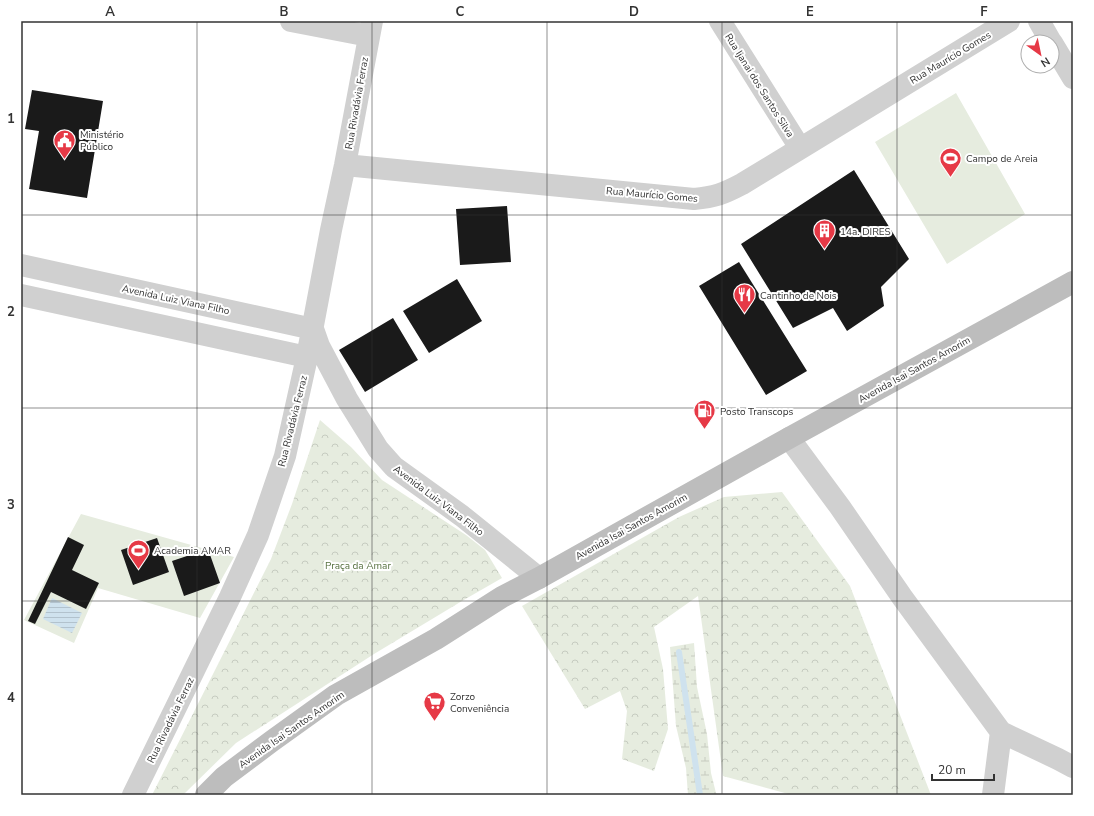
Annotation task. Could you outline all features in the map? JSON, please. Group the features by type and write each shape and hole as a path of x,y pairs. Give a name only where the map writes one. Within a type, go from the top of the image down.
{"main road":[{"name":"Avenida Isai Santos Amorim","path":"206,795 224,777 336,695 436,639 502,597 1073,282"}],"street":[{"path":"291,21 370,28"},
{"name":"Rua Ijanai dos Santos Silva","path":"720,21 800,148"},
{"name":"Rua Maurício Gomes","path":"345,165 694,199 713,197 742,184 1009,21"},
{"path":"1039,21 1047,34"},
{"name":"Rua Rivadávia Ferraz","path":"133,795 230,597 258,535 285,456 313,344 331,230 345,165 370,28"},
{"path":"1060,56 1073,78"},
{"name":"Avenida Luiz Viana Filho","path":"21,265 313,344 378,449 394,467 462,516 538,578"},
{"path":"21,295 313,344"},
{"path":"789,438 840,507 902,597 1001,732 1073,767"},
{"path":"993,795 1001,732"}],"green space":[{"name":"Campo de Areia","path":"956,93 1025,214 947,264 875,142"},
{"name":"Praça da Amar","path":"320,420 351,447 382,480 466,535 485,550 502,578 374,654 236,743 183,795 152,795 271,559 292,504"},
{"path":"782,492 850,586 931,795 792,795 723,776 698,596 654,627 663,669 668,729 654,771 622,759 627,711 620,691 585,709 522,606 679,517 724,497"},
{"name":"Academia AMAR","path":"81,514 234,557 200,618 98,588 74,643 24,620"},
{"path":"694,643 697,687 707,734 711,773 716,793 718,795 688,795 686,768 676,726 670,647"}],"water":[{"path":"52,598 82,613 72,633 43,619"}],"building":[{"name":"Ministério Público","path":"32,90 103,101 87,198 29,189 39,131 25,129"},
{"name":"14a. DIRES","path":"854,170 909,259 881,287 884,306 847,331 833,308 793,328 741,244"},
{"path":"507,206 511,262 460,265 456,209"},
{"name":"Cantinho de Nois","path":"739,262 807,371 766,395 699,286"},
{"path":"457,279 482,321 429,353 403,311"},
{"path":"393,318 418,360 365,392 339,350"},
{"path":"68,537 84,545 72,570 99,583 86,609 51,592 35,624 28,621"},
{"path":"157,538 169,572 133,585 121,550"},
{"path":"208,549 220,583 184,596 172,561"}],"waterway":[{"path":"679,652 700,795"}],"place":[{"name":"Ministério Público","path":"64,160"},
{"name":"Campo de Areia","path":"951,178"},
{"name":"14a. DIRES","path":"825,250"},
{"name":"Cantinho de Nois","path":"745,314"},
{"name":"Posto Transcops","path":"704,430"},
{"name":"Academia AMAR","path":"139,570"},
{"name":"Zorzo Conveniência","path":"434,722"}]}
